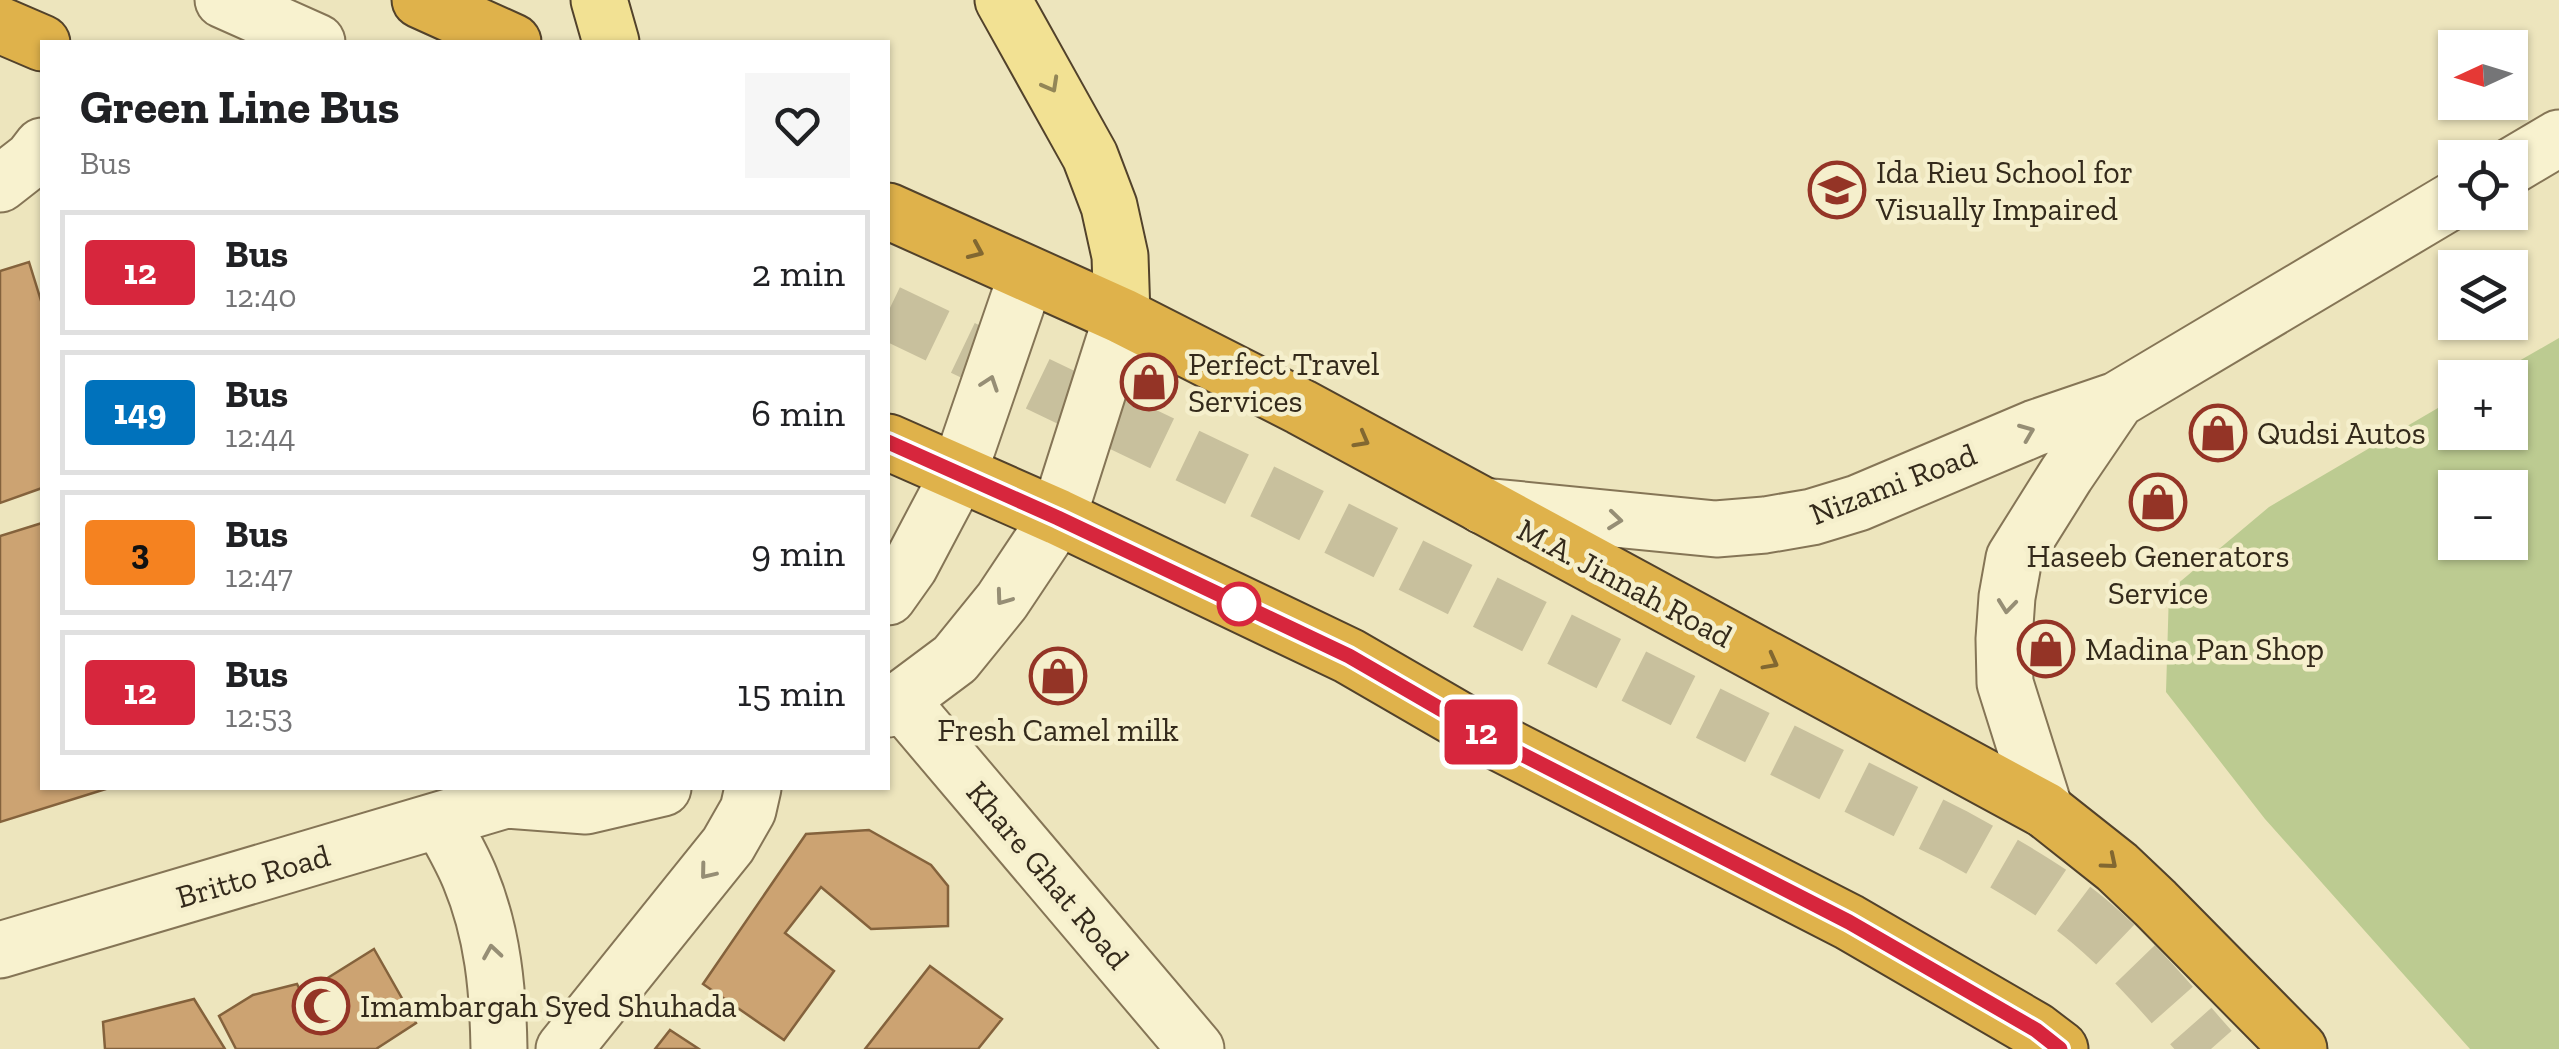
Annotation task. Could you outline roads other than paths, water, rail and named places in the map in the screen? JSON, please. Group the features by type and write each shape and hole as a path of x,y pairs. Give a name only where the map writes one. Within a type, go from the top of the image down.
{"highway":[{"path":"420,0 509,40"},
{"path":"0,24 40,42"},
{"name":"M.A. Jinnah Road","path":"890,213 1122,316 1302,407 2045,810 2142,891 2299,1049"},
{"path":"890,443 1349,656 1494,740 1849,922 2060,1049"}],"main road":[{"path":"599,0 610,40"},
{"path":"1004,0 1090,156 1109,206 1120,256 1122,316"}],"street":[{"path":"223,0 313,40"},
{"path":"2528,156 2559,138"},
{"path":"0,184 32,160 40,149"},
{"name":"Nizami Road","path":"1483,506 1716,528 1765,525 1858,504 2035,428 2117,400 2438,209"},
{"path":"890,595 910,566 958,475 1027,274"},
{"path":"894,705 954,659 1002,602 1058,518 1122,316"},
{"name":"Nizami Road","path":"2045,810 2005,683 2004,639 2010,578 2014,558 2117,400"},
{"name":"Khare Ghat Road","path":"894,705 1196,1049"},
{"name":"Britto Road","path":"0,950 442,821 513,794 586,806 654,790"},
{"path":"564,1049 728,846 748,810 753,790"},
{"path":"442,821 470,879 489,934 498,993 499,1049"}],"tunnel":[{"path":"890,313 1272,496 1971,845 2089,921 2137,967 2211,1049"}],"place":[{"name":"Ida Rieu School for Visually Impaired","path":"1837,190"},
{"name":"Perfect Travel Services","path":"1149,382"},
{"name":"Qudsi Autos","path":"2218,433"},
{"name":"Haseeb Generators Service","path":"2158,502"},
{"name":"Madina Pan Shop","path":"2046,649"},
{"name":"Fresh Camel milk","path":"1058,676"},
{"name":"Imambargah Syed Shuhada","path":"321,1006"}]}
